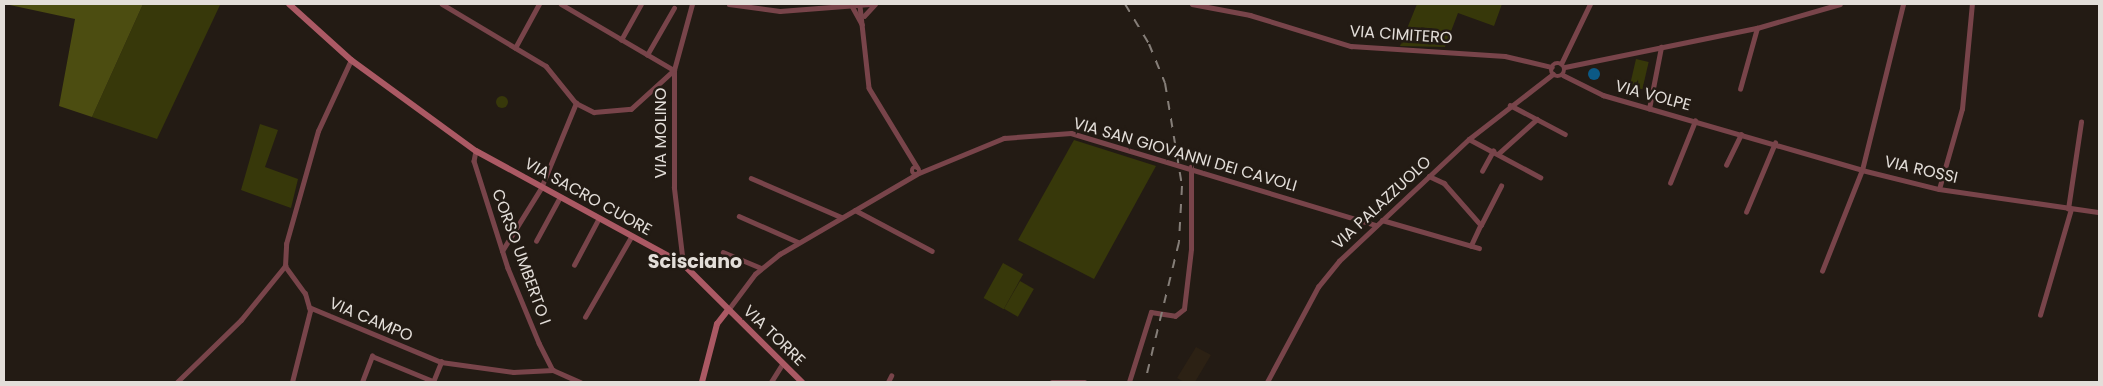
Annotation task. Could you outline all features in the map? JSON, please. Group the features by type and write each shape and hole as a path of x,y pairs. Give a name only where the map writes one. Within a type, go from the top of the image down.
{"street":[{"path":"442,4 553,72 576,103 594,112 622,112 648,98 674,70 561,4"},
{"path":"515,48 538,4"},
{"path":"621,40 641,4"},
{"name":"VIA MOLINO","path":"683,264 674,188 674,70 692,4"},
{"path":"728,4 780,11 870,4"},
{"path":"863,17 875,4"},
{"name":"VIA CIMITERO","path":"1192,4 1250,15 1351,46 1496,55 1552,68"},
{"path":"1562,76 1563,65 1590,4"},
{"path":"1553,74 1552,68 1563,65 1757,28 1840,4"},
{"path":"1822,271 1862,170 1904,4"},
{"path":"1939,189 1962,109 1972,4"},
{"name":"VIA SACRO CUORE","path":"288,5 351,60 476,150 541,188 683,264 727,311"},
{"path":"852,6 862,24"},
{"path":"860,6 863,17 862,24 869,88 916,170"},
{"path":"647,55 674,8"},
{"path":"1740,89 1757,28"},
{"path":"1649,109 1661,47"},
{"path":"178,382 241,320 285,266 300,182 351,60"},
{"name":"VIA VOLPE","path":"1553,74 1562,76 1602,95 1741,134"},
{"name":"VIA PALAZZUOLO","path":"1267,382 1318,287 1376,225 1469,139 1510,105 1553,74"},
{"path":"502,251 541,188 576,103"},
{"path":"1510,105 1565,134"},
{"path":"1482,171 1495,152 1537,119"},
{"path":"1670,183 1695,121"},
{"path":"2040,315 2069,209 2081,122"},
{"name":"VIA SAN GIOVANNI DEI CAVOLI","path":"727,311 761,268 798,242 906,180 916,170 929,167 1004,138 1035,132 1071,133 1192,167 1376,225"},
{"path":"1726,165 1741,134"},
{"name":"VIA ROSSI","path":"1741,134 1862,170 1939,189 2099,212"},
{"path":"1469,139 1540,177"},
{"path":"1746,212 1775,143"},
{"name":"CORSO UMBERTO I","path":"476,150 474,161 502,251 520,302 553,370"},
{"path":"1129,382 1151,312 1175,316 1184,309 1191,250 1192,167"},
{"path":"1429,176 1444,183 1482,225"},
{"path":"751,178 841,218"},
{"path":"1471,246 1501,186"},
{"path":"536,240 560,197"},
{"path":"855,210 932,251"},
{"path":"739,216 798,242"},
{"path":"574,265 599,218"},
{"path":"1382,220 1479,248"},
{"path":"585,317 631,237"},
{"path":"723,252 761,268"},
{"name":"VIA CAMPO","path":"285,266 309,307 442,362 513,372 553,370"},
{"path":"292,382 309,307"},
{"path":"702,382 717,324 727,311"},
{"name":"VIA TORRE","path":"727,311 802,382"},
{"name":"VIA CAMPO","path":"362,382 372,356 433,382 442,362"},
{"path":"771,382 783,363"},
{"path":"553,370 571,380 580,382"},
{"path":"888,382 891,376"},
{"path":"1052,382 1086,382"}],"shaded area":[{"path":"5,4 143,4 92,117 59,106 75,19"},
{"path":"143,4 220,5 157,139 92,117"},
{"path":"1417,4 1502,4 1494,26 1458,13 1445,47 1400,46"},
{"path":"1636,59 1649,62 1642,89 1630,86"},
{"path":"504,96 507,97 507,107 500,108 497,107 496,100 497,97"},
{"path":"260,124 278,130 265,167 298,179 291,208 241,190"},
{"path":"1074,140 1156,166 1094,279 1018,240"},
{"path":"1003,263 1023,274 1004,309 984,298"},
{"path":"1020,281 1034,289 1018,317 1004,309"},
{"path":"1196,347 1211,355 1195,382 1184,382 1177,378"}],"water":[{"path":"1592,68 1596,68 1600,74 1596,80 1592,80 1588,76 1588,72"}],"railway":[{"path":"1125,4 1149,44 1165,83 1182,186 1179,242 1145,382"}],"district":[{"name":"Scisciano","path":"695,262"}]}
